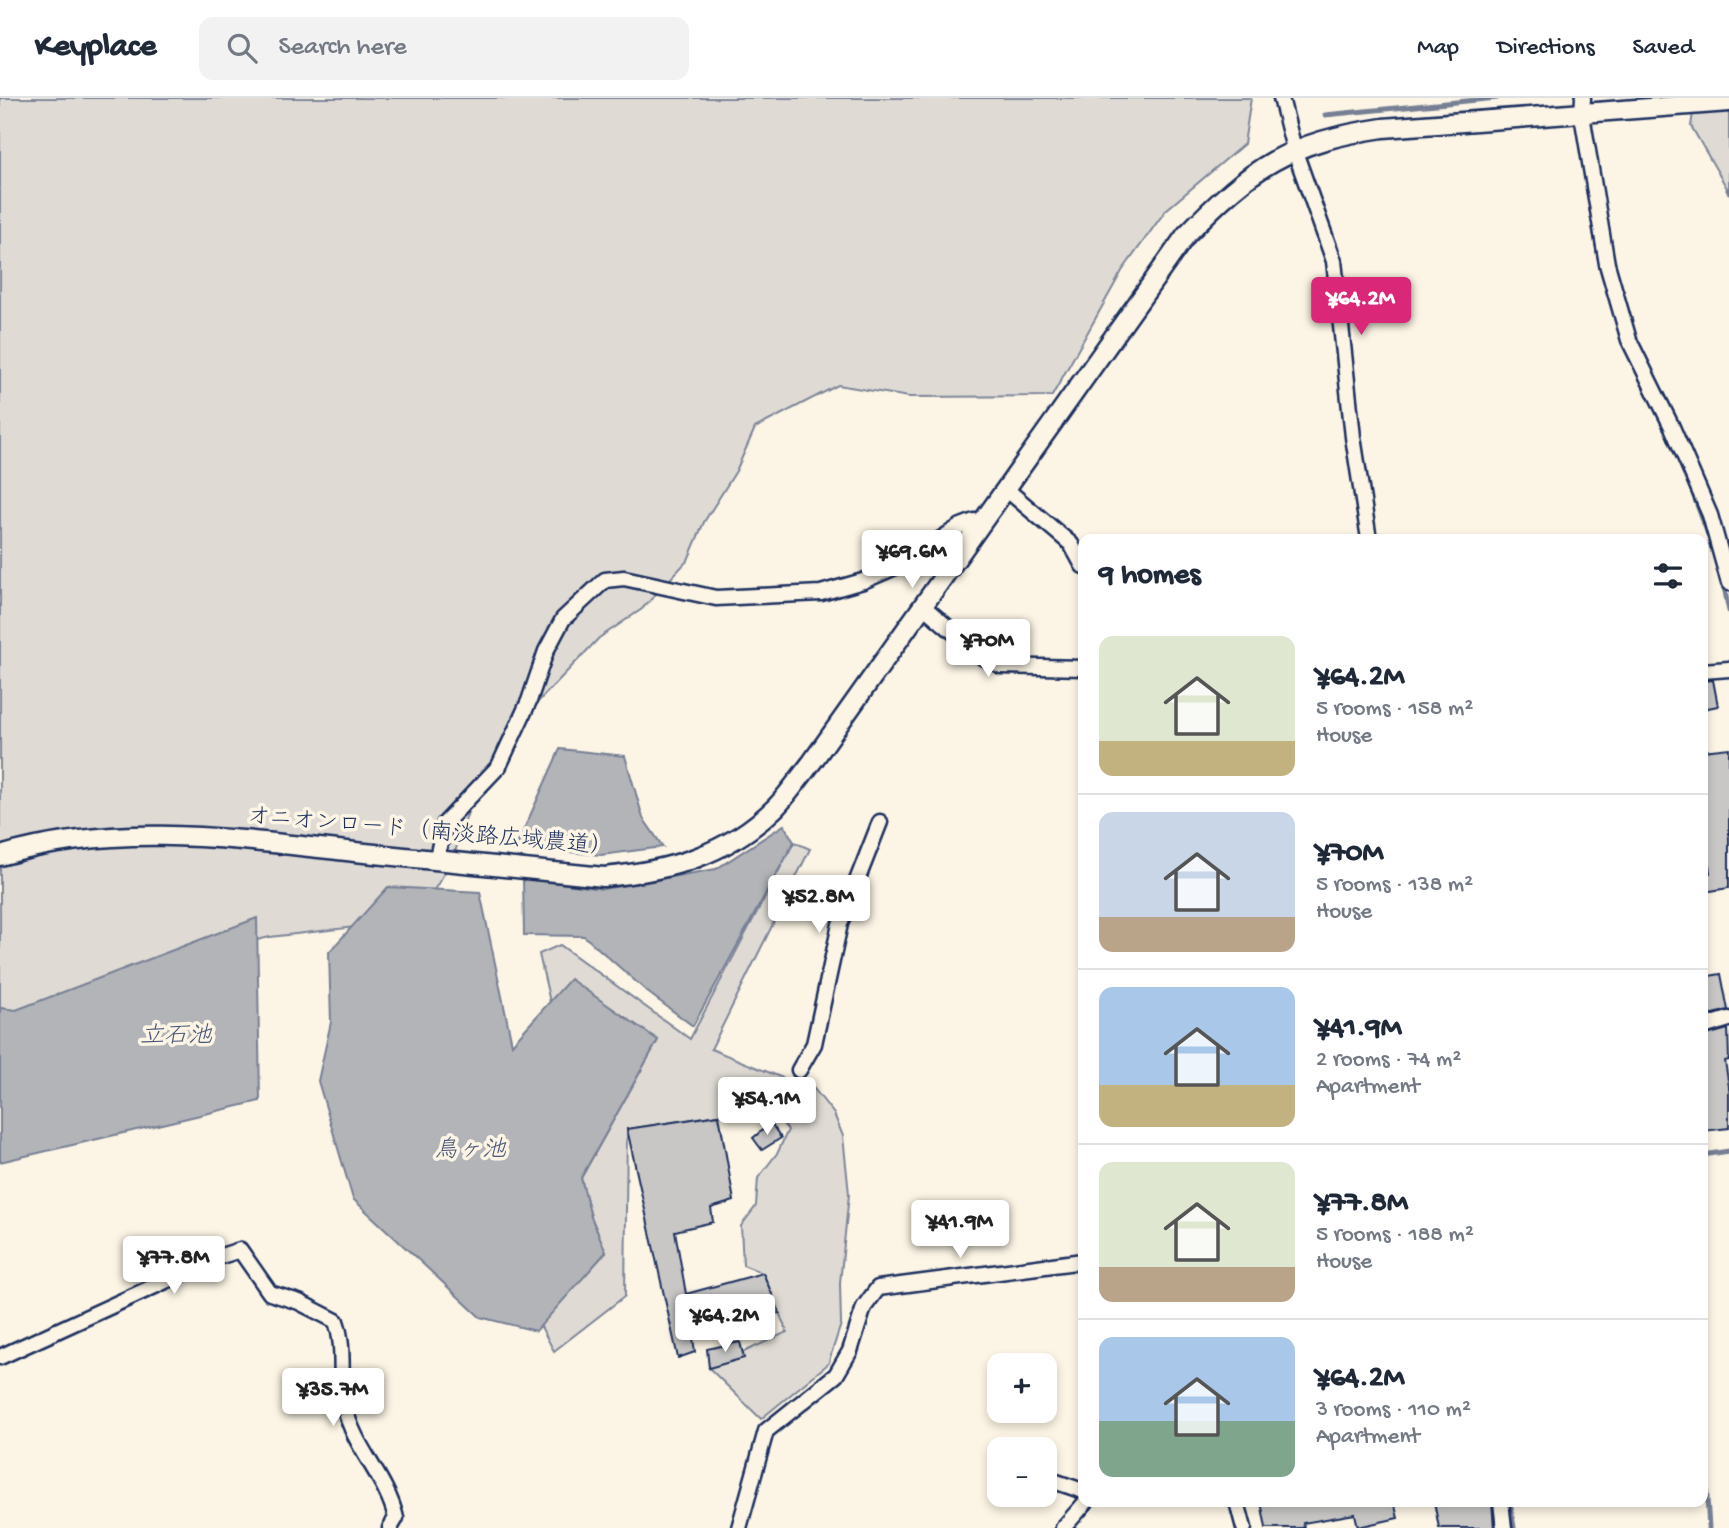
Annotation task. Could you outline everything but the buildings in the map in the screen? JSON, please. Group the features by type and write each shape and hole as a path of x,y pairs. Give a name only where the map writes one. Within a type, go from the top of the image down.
{"street":[{"path":"1281,98 1294,149 1335,261 1353,437 1368,534"},
{"name":"オニオンロード（南淡路広域農道）","path":"0,856 79,839 149,834 220,837 604,877 652,873 700,857 740,837 775,808 812,762 1186,234 1245,179 1294,149 1334,135 1582,106 1729,102"},
{"path":"1582,106 1607,264 1629,340 1672,426 1710,515 1729,583"},
{"path":"1006,489 1071,544 1078,557"},
{"path":"436,861 445,823 499,766 529,701 546,651 563,620 605,580 624,579 716,598 821,593 863,581 902,564 961,526 974,521 981,525"},
{"path":"924,607 984,658 1001,666 1078,667"},
{"path":"1708,671 1729,669"},
{"path":"799,1070 814,1044 840,924 880,822"},
{"path":"1708,1025 1729,1019"},
{"path":"0,1357 218,1257 240,1250 270,1293 299,1301 336,1321 342,1338 345,1408 355,1438 393,1505 396,1518 390,1528"},
{"path":"739,1528 766,1431 836,1375 850,1351 864,1307 878,1288 1078,1262"},
{"path":"1057,1482 1078,1489"},
{"path":"1063,1528 1082,1507"},
{"path":"1238,1507 1244,1528"},
{"path":"1502,1507 1504,1528"}],"shaded area":[{"path":"0,98 1251,98 1244,144 1166,210 1122,271 1052,396 909,397 838,385 755,428 736,471 704,522 688,560 642,609 599,638 533,707 499,749 469,809 452,861 434,890 355,927 270,937 186,956 0,1028"},
{"path":"1729,110 1728,190 1691,126 1693,113"},
{"path":"794,842 810,849 711,1049 790,1081 799,1070 834,1114 843,1136 849,1194 840,1283 841,1324 828,1364 761,1419 709,1368 787,1332 763,1273 743,1265 741,1226 756,1206 758,1178 778,1152 788,1130 769,1107 627,1129 625,1296 554,1351 540,1325 606,1252 591,1217 581,1178 658,1040 570,980 550,1002 539,954 560,945 690,1039"}],"water":[{"path":"560,749 625,756 643,818 663,847 601,855 516,847"},
{"path":"784,825 794,842 693,1026 650,994 584,936 524,935 523,878 603,889 716,869"},
{"name":"鳥ヶ池","path":"388,887 480,892 512,1044 570,979 658,1040 581,1178 591,1217 606,1252 536,1331 480,1317 353,1199 318,1081 331,1022 329,952"},
{"name":"立石池","path":"257,918 260,1101 0,1162 0,1008 16,1010"}],"waterway":[{"path":"1325,115 1497,98"},
{"path":"1587,187 1599,257"},
{"path":"1601,267 1611,301"},
{"path":"1689,483 1708,534"},
{"path":"1708,535 1710,540"},
{"path":"1723,582 1729,611"},
{"path":"1708,1154 1729,1151"},
{"path":"1511,1507 1514,1528"},
{"path":"1708,1507 1709,1528"}]}
